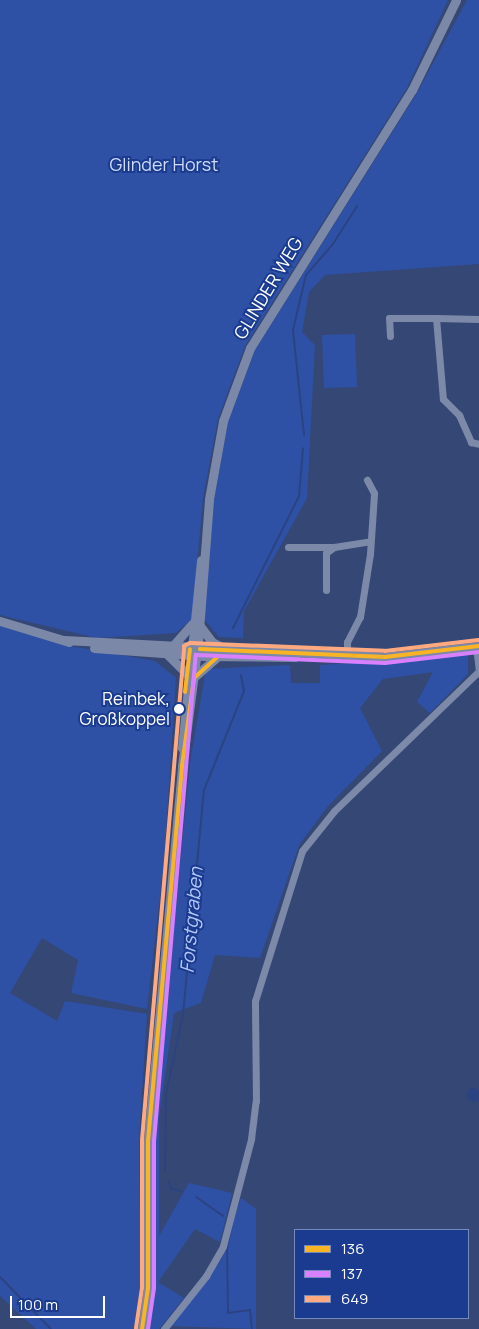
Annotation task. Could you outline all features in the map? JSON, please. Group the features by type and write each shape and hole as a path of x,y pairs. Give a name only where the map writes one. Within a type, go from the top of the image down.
{"main road":[{"name":"GLINDER WEG","path":"142,1329 147,1301 148,1141 205,532 223,420 250,348 412,90 456,0"},
{"path":"0,621 64,640 107,650 193,652 230,650 304,655 405,656 478,646"},
{"path":"168,651 197,623 212,642 230,650"},
{"path":"168,651 191,676 217,657"},
{"path":"193,652 217,657 304,655"}],"street":[{"path":"390,336 389,318 479,319"},
{"path":"436,318 443,399 459,415 471,442 479,444"},
{"path":"346,656 347,642 360,616 370,541 374,493 367,480"},
{"path":"288,546 334,547 370,541"},
{"path":"326,590 326,553 334,547"},
{"path":"164,1329 206,1276 223,1246 254,1120 255,1001 302,851 334,811 479,671 478,646"}],"green space":[{"name":"Glinder Horst","path":"0,0 448,0 407,88 245,346 218,419 203,498 192,619 176,633 97,638 0,615"},
{"path":"467,0 479,0 479,264 325,275 309,292 302,332 315,345 307,498 244,611 243,638 219,637 203,618 214,500 228,422 255,350 417,93"},
{"path":"355,334 357,387 324,388 322,335"},
{"path":"0,626 70,646 155,661 176,678 164,862 147,1009 71,993 78,960 42,938 10,993 57,1021 65,1001 147,1014 139,1141 141,1288 135,1329 36,1329 0,1296"},
{"path":"468,655 468,674 430,713 417,702 433,672 383,679 360,708 382,751 328,806 299,845 260,958 215,955 201,1003 174,1013 159,1117 159,1236 189,1183 232,1193 220,1242 195,1229 158,1282 184,1298 159,1329 147,1329 153,1288 153,1140 190,763 206,669 290,665 291,683 320,683 320,665"},
{"path":"241,1198 256,1209 256,1329 170,1326 221,1260"}],"shaded area":[{"path":"474,1088 479,1090 479,1100 474,1102 469,1100 467,1095 469,1090"}],"waterway":[{"name":"Forstgraben","path":"304,435 293,330 306,275 333,244 357,206"},
{"name":"Forstgraben","path":"233,628 299,496 303,448"},
{"name":"Forstgraben","path":"165,1170 166,1094 183,1015 204,790 244,691 241,675"},
{"name":"Forstgraben","path":"169,1182 171,1189 182,1191"},
{"name":"Forstgraben","path":"196,1197 223,1216"},
{"name":"Forstgraben","path":"232,1225 227,1247 228,1313 250,1310 252,1329"},
{"path":"0,1277 51,1329"}],"transit line":[{"name":"649","path":"136,1328 142,1288 142,1140 184,646 190,643 385,651 478,640"},
{"name":"136","path":"200,649 385,657 479,646"},
{"name":"136","path":"185,692 190,649"},
{"name":"137","path":"148,1329 154,1288 154,1141 196,655 385,663 479,652"},
{"name":"136","path":"142,1329 148,1288 148,1141 182,766 194,678 217,657"}],"place":[{"name":"Reinbek, Großkoppel","path":"179,709"}]}
